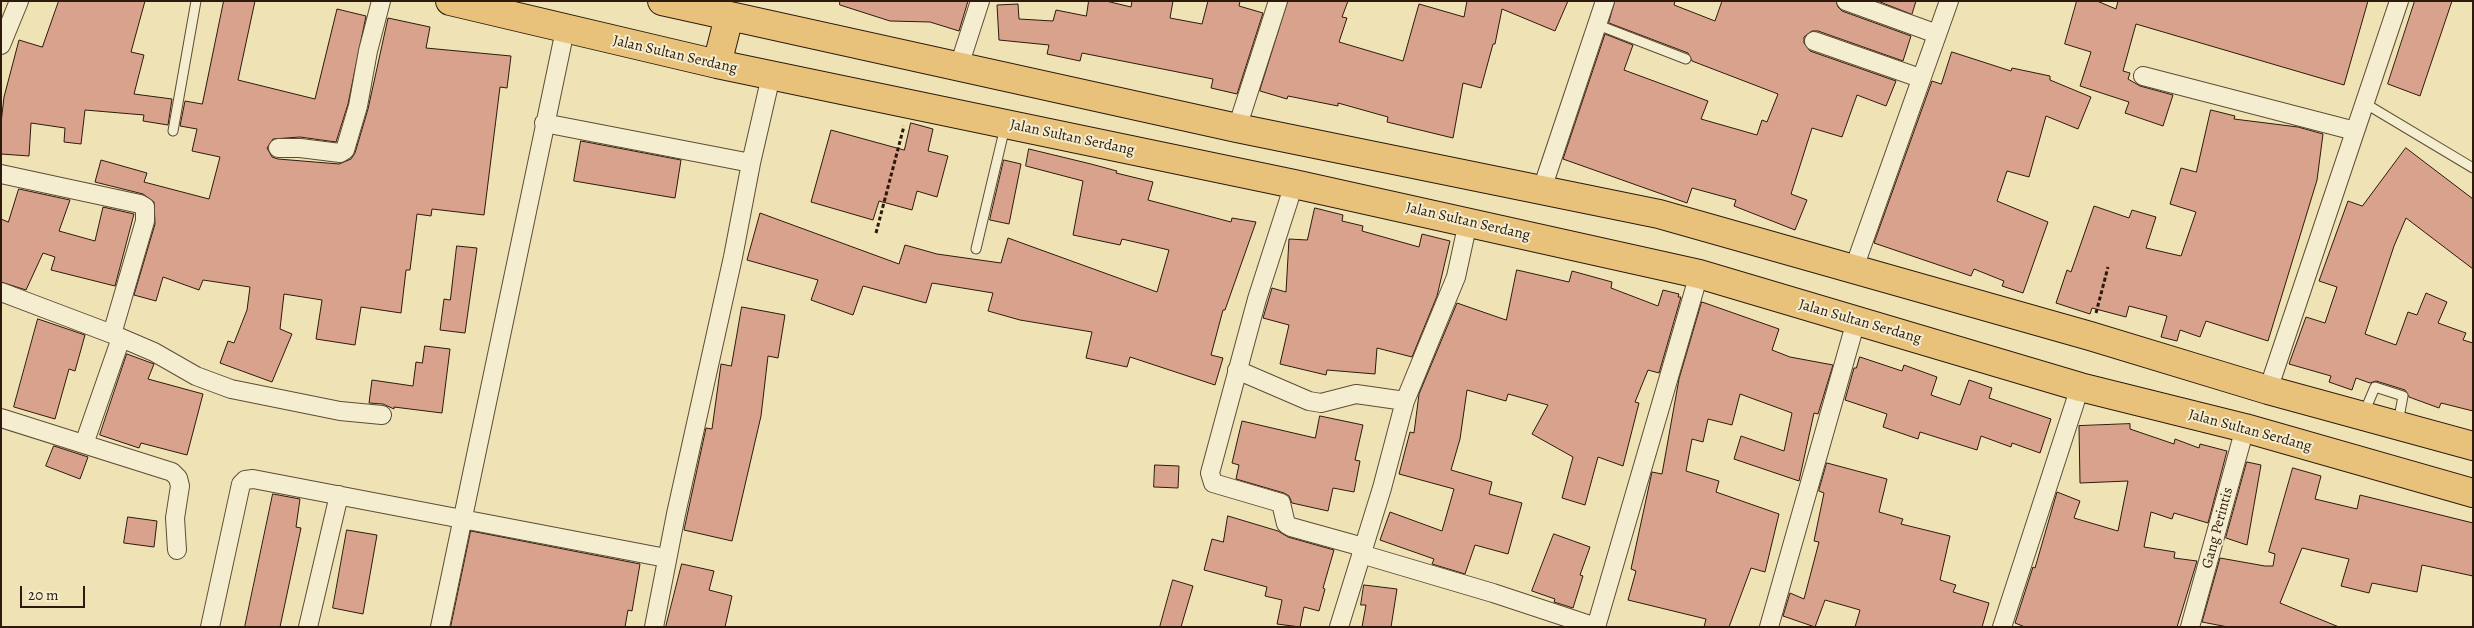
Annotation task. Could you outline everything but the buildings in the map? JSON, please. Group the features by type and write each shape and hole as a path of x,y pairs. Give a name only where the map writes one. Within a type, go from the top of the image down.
{"highway":[{"name":"Jalan Sultan Serdang","path":"450,1 565,30 771,76 1294,184 1699,274 2080,387 2245,428 2473,493"},
{"path":"662,1 1237,128 1658,214 2090,336 2268,390 2473,446"},
{"path":"717,64 729,17"}],"street":[{"path":"1,45 20,1"},
{"path":"278,148 300,148 340,153 345,150 358,106 368,50 381,1"},
{"path":"959,66 980,1"},
{"path":"1237,128 1278,1"},
{"path":"1542,189 1605,1"},
{"path":"1846,1 1937,34"},
{"path":"1854,268 1920,78 1949,1"},
{"path":"2268,390 2366,104 2399,1"},
{"path":"440,627 565,30"},
{"path":"1814,41 1920,78"},
{"path":"654,627 666,558 734,258 751,163 771,76"},
{"path":"2144,76 2355,132"},
{"path":"544,123 751,163"},
{"path":"1,174 140,204 145,207 145,220 116,336 84,444"},
{"path":"1294,184 1237,370 1210,474 1214,483 1281,503 1286,524 1291,527 1596,627 1699,274"},
{"path":"1339,627 1382,488 1405,401 1456,277 1468,222"},
{"path":"1,292 116,336 196,376 231,389 340,411 382,415"},
{"path":"1769,627 1856,321"},
{"path":"1237,370 1309,401 1321,403 1356,394 1405,401"},
{"path":"2002,627 2080,387"},
{"path":"1,418 172,472 178,478 180,486 175,518 177,550"},
{"name":"Gang Perintis","path":"2190,627 2245,428"},
{"path":"210,627 240,484 245,480 339,495 666,558"},
{"path":"308,627 339,495"}],"lane":[{"path":"173,131 196,1"},
{"path":"1598,25 1686,60"},
{"path":"2366,104 2473,168"},
{"path":"976,249 1006,124"}],"path":[{"path":"876,233 909,104"},
{"path":"2090,336 2108,266"}]}
